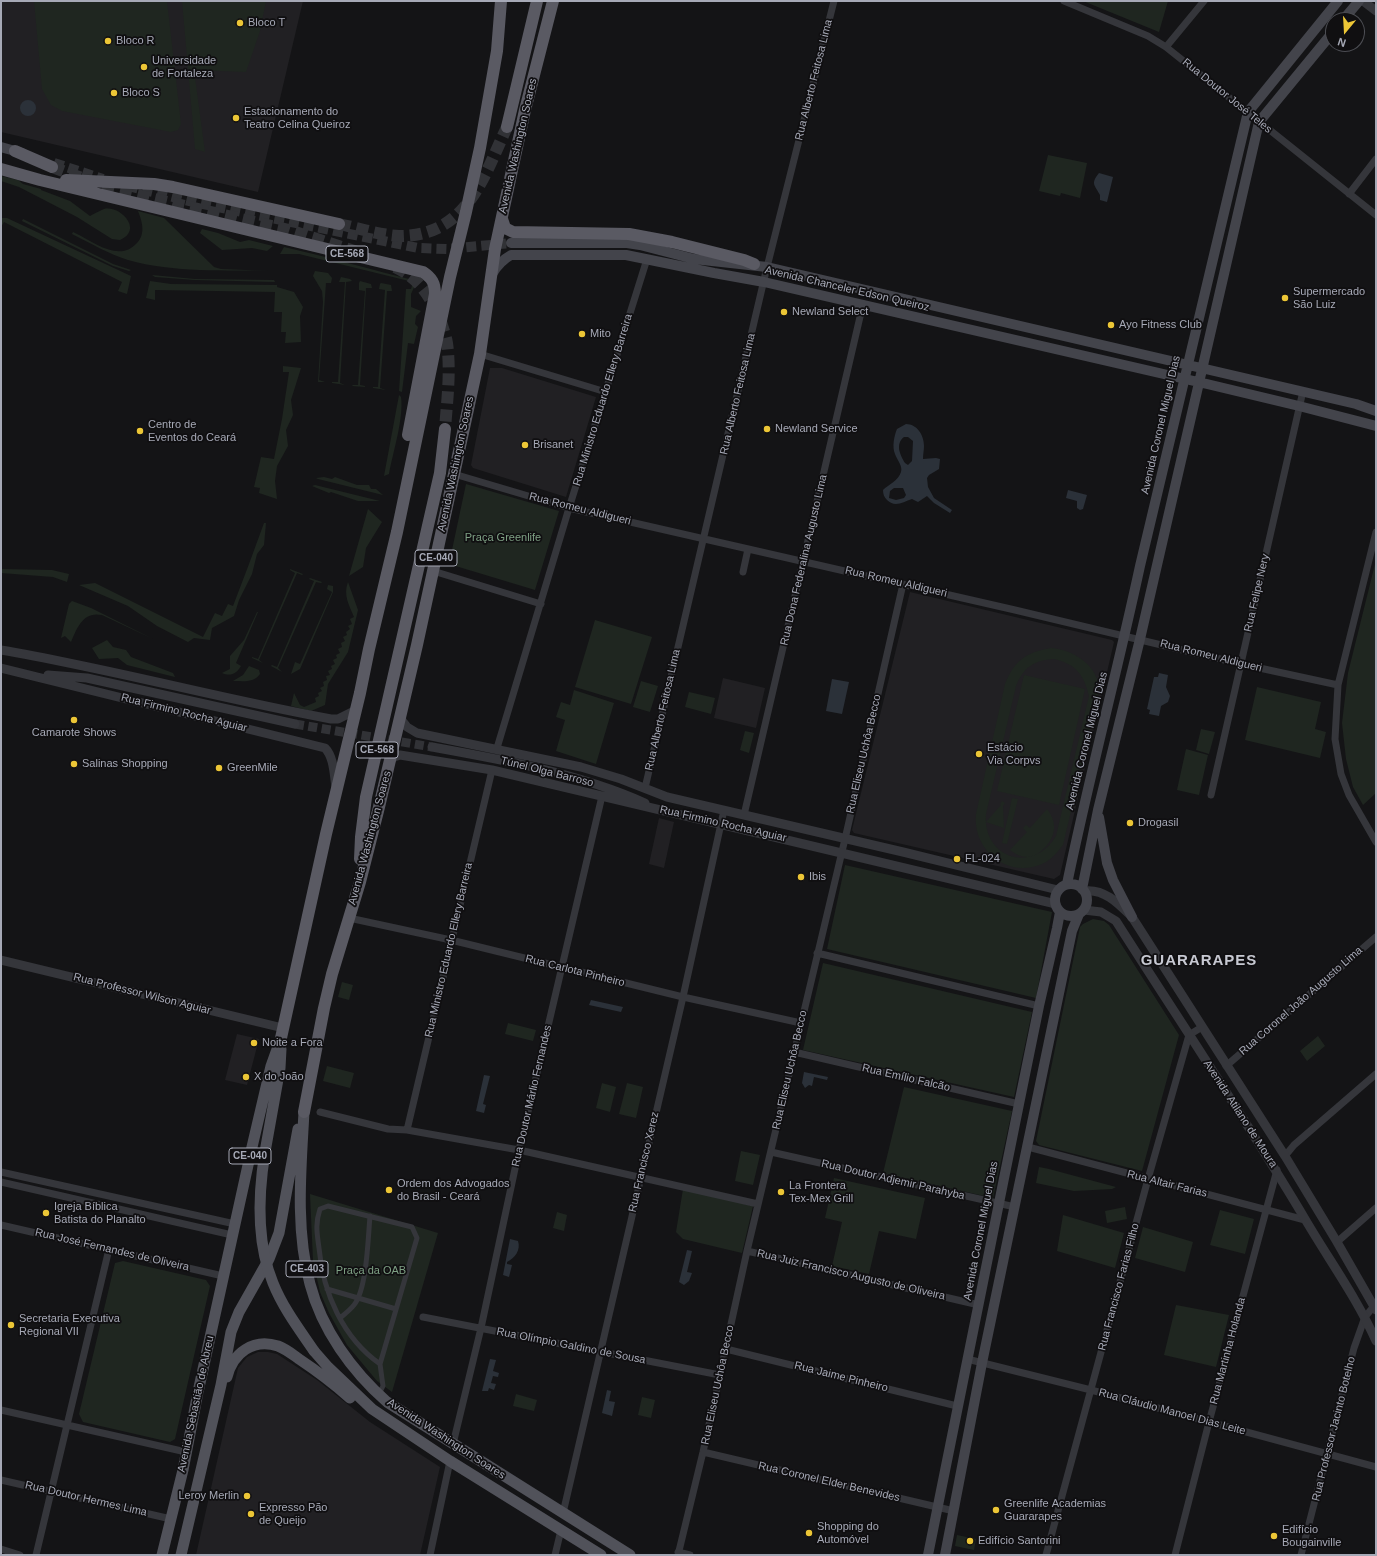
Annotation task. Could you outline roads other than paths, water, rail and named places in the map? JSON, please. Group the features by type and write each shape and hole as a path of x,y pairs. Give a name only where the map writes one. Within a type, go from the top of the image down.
{"highway":[{"name":"Avenida Washington Soares","path":"282,1033 356,710 370,642 397,532 412,453 480,148 497,51 502,1"},
{"path":"507,127 537,1"},
{"name":"Avenida Washington Soares","path":"304,1112 332,974 360,882 390,761 433,571 480,354 502,219 525,110 553,1"},
{"path":"15,151 53,165"},
{"name":"CE-568","path":"6,170 55,184 414,269 428,275 435,286 435,294 402,470 398,500 397,532"},
{"path":"6,170 40,175 58,180 154,184 173,187 339,224"},
{"path":"502,219 505,228 513,232 629,234 672,242 744,260 754,264"},
{"name":"CE-568","path":"360,882 361,837 366,797 440,473 445,430"}],"main road":[{"name":"Avenida Coronel Miguel Dias","path":"1067,884 1083,808 1248,112 1338,1"},
{"path":"1350,12 1359,1"},
{"path":"945,1555 982,1363 1072,931 1087,901 1083,890 1098,810 1140,639 1259,122 1325,42"},
{"path":"1,147 15,151"},
{"path":"1218,238 1232,241"},
{"name":"Avenida Chanceler Edson Queiroz","path":"512,243 627,243 694,259 742,265 754,264 1188,364 1356,404 1376,411"},
{"name":"Avenida Chanceler Edson Queiroz","path":"492,274 498,265 505,258 511,255 626,255 764,282 864,304 1199,382 1376,426"},
{"path":"979,331 1020,325"},
{"path":"1108,361 1111,347"},
{"path":"1150,528 1164,532"},
{"path":"1098,810 1107,863 1113,880 1132,917"},
{"path":"1081,912 1069,916 1058,908 1055,896 1058,890 1067,884 1074,884 1083,890"},
{"name":"Avenida Coronel Miguel Dias","path":"928,1555 998,1204 1039,1006 1057,928 1058,908"},
{"name":"Avenida Washington Soares","path":"282,1033 280,1068 262,1175 260,1211 265,1256 273,1283 290,1318 314,1351 328,1367 372,1409 450,1461 601,1555"},
{"name":"Avenida Washington Soares","path":"223,1276 271,1066 282,1033"},
{"name":"Avenida Washington Soares","path":"221,1385 226,1351 234,1323 263,1270 278,1233 291,1159 304,1112"},
{"name":"Avenida Washington Soares","path":"304,1112 301,1169 303,1248 310,1285 315,1300 324,1322 344,1355 361,1377 387,1402 630,1555"},
{"name":"Avenida Sebastião de Abreu","path":"162,1555 183,1470 223,1276"},
{"path":"221,1385 227,1377 232,1363 240,1353 253,1346 271,1345 284,1349 322,1374 357,1404 372,1409"},
{"name":"Avenida Sebastião de Abreu","path":"181,1555 221,1385"},
{"path":"948,1457 964,1460"},
{"path":"183,1470 201,1474"},
{"path":"171,1519 187,1526"}],"street":[{"name":"Rua Alberto Feitosa Lima","path":"645,788 767,267 834,1"},
{"name":"Rua Doutor José Teles","path":"1064,1 1148,36 1166,47 1376,215"},
{"path":"1166,47 1204,1"},
{"path":"1364,1 1376,11"},
{"path":"1349,194 1376,159"},
{"name":"Rua Ministro Eduardo Ellery Barreira","path":"497,748 569,508 647,259"},
{"name":"Rua Dona Federalina Augusto Lima","path":"744,815 864,304"},
{"path":"480,354 606,392"},
{"name":"Rua Felipe Nery","path":"1211,795 1303,392"},
{"name":"Rua Romeu Aldigueri","path":"454,474 569,508 1140,639 1241,664 1338,685"},
{"path":"1376,532 1338,685 1335,739 1341,774 1349,794 1376,842"},
{"path":"743,572 748,549"},
{"path":"433,571 541,604"},
{"name":"Rua Eliseu Uchôa Becco","path":"678,1554 703,1452 747,1251 840,853 845,839 903,584"},
{"name":"Rua Firmino Rocha Aguiar","path":"1,650 40,656 258,705 331,719 338,719 356,710"},
{"name":"Rua Firmino Rocha Aguiar","path":"1,668 325,748 329,752 337,790"},
{"path":"30,675 53,675 87,678 295,724"},
{"name":"Rua Firmino Rocha Aguiar","path":"400,718 407,727 417,732 581,767 621,779 667,797 1058,890"},
{"name":"Túnel Olga Barroso","path":"432,747 482,756 588,781 627,795 658,809"},
{"name":"Rua Firmino Rocha Aguiar","path":"390,761 394,757 400,755 492,770 840,853 1058,908"},
{"name":"Rua Ministro Eduardo Ellery Barreira","path":"407,1130 492,770"},
{"name":"Rua Doutor Márlio Fernandes","path":"453,1444 481,1328 519,1150 602,796"},
{"name":"Rua Francisco Xerez","path":"563,1513 683,997 724,810"},
{"name":"Avenida Atilano de Moura","path":"1083,890 1090,890 1103,894 1117,902 1132,917 1285,1156 1375,1308"},
{"name":"Avenida Atilano de Moura","path":"1081,912 1101,912 1116,921 1277,1170 1305,1220 1365,1317 1376,1342"},
{"name":"Rua Carlota Pinheiro","path":"349,918 451,940 683,997 801,1022"},
{"name":"Rua Coronel João Augusto Lima","path":"1226,1066 1376,937"},
{"path":"817,953 1039,1006"},
{"name":"Rua Professor Wilson Aguiar","path":"1,960 282,1033"},
{"path":"1189,1035 1202,1027"},
{"name":"Rua Francisco Farias Filho","path":"1046,1555 1148,1179 1189,1035"},
{"name":"Rua Emílio Falcão","path":"794,1052 1019,1104"},
{"path":"1285,1156 1294,1144 1376,1074"},
{"path":"320,1112 388,1129 407,1130 519,1150 758,1204"},
{"name":"Rua Altair Farias","path":"1028,1147 1305,1220"},
{"name":"Rua Doutor Adjemir Parahyba","path":"771,1152 1015,1207"},
{"name":"Rua Martinha Holanda","path":"1175,1555 1277,1170"},
{"path":"1,1173 234,1230"},
{"path":"1,1182 234,1230"},
{"path":"378,1395 383,1386 380,1364 417,1238 412,1227 328,1206 320,1209 316,1222 320,1265 329,1297 340,1318 366,1354 380,1364"},
{"path":"1337,1242 1376,1208"},
{"path":"340,1318 354,1306 358,1298 367,1263 370,1216"},
{"name":"Rua José Fernandes de Oliveira","path":"1,1225 223,1276"},
{"path":"36,1555 109,1249"},
{"name":"Rua Juiz Francisco Augusto de Oliveira","path":"747,1251 978,1305"},
{"path":"327,1289 396,1309"},
{"name":"Rua Professor Jacinto Botelho","path":"1301,1555 1354,1348 1365,1317 1375,1308"},
{"name":"Rua Olímpio Galdino de Sousa","path":"423,1317 720,1375"},
{"name":"Rua Jaime Pinheiro","path":"726,1349 957,1406"},
{"name":"Rua Cláudio Manoel Dias Leite","path":"967,1359 1091,1390 1376,1467"},
{"path":"1,1410 186,1452"},
{"name":"Rua Coronel Elder Benevides","path":"703,1452 954,1511"},
{"path":"430,1555 450,1461"},
{"name":"Rua Doutor Hermes Lima","path":"1,1480 171,1519"},
{"path":"555,1555 561,1530"},
{"path":"1,1549 20,1555"},
{"path":"678,1554 690,1555"}],"tunnel":[{"path":"339,224 377,233 399,236 422,233 441,226 457,215 470,201 490,166 507,127"},
{"path":"54,163 103,179"},
{"path":"52,167 111,189 289,230 357,252"},
{"path":"128,186 193,202 418,248 447,249 511,243"},
{"path":"395,267 411,277 424,290 441,322 447,343 449,376 445,429"},
{"path":"295,724 432,747"}],"place":[{"name":"Bloco T","path":"240,23"},
{"name":"Bloco R","path":"108,41"},
{"name":"Universidade de Fortaleza","path":"144,67"},
{"name":"Bloco S","path":"114,93"},
{"name":"Estacionamento do Teatro Celina Queiroz","path":"236,118"},
{"name":"Supermercado São Luiz","path":"1285,298"},
{"name":"Newland Select","path":"784,312"},
{"name":"Ayo Fitness Club","path":"1111,325"},
{"name":"Mito","path":"582,334"},
{"name":"Newland Service","path":"767,429"},
{"name":"Centro de Eventos do Ceará","path":"140,431"},
{"name":"Brisanet","path":"525,445"},
{"name":"Camarote Shows","path":"74,720"},
{"name":"Estácio Via Corpvs","path":"979,754"},
{"name":"Salinas Shopping","path":"74,764"},
{"name":"GreenMile","path":"219,768"},
{"name":"Drogasil","path":"1130,823"},
{"name":"FL-024","path":"957,859"},
{"name":"Ibis","path":"801,877"},
{"name":"Noite a Fora","path":"254,1043"},
{"name":"X do João","path":"246,1077"},
{"name":"Ordem dos Advogados do Brasil - Ceará","path":"389,1190"},
{"name":"La Frontera Tex-Mex Grill","path":"781,1192"},
{"name":"Igreja Bíblica Batista do Planalto","path":"46,1213"},
{"name":"Secretaria Executiva Regional VII","path":"11,1325"},
{"name":"Leroy Merlin","path":"247,1496"},
{"name":"Greenlife Academias Guararapes","path":"996,1510"},
{"name":"Expresso Pão de Queijo","path":"251,1514"},
{"name":"Shopping do Automóvel","path":"809,1533"},
{"name":"Edifício Bougainville","path":"1274,1536"},
{"name":"Edifício Santorini","path":"970,1541"}],"district":[{"name":"GUARARAPES","path":"1199,961"}],"park label":[{"name":"Praça Greenlife","path":"503,538"},
{"name":"Praça da OAB","path":"371,1271"}]}
